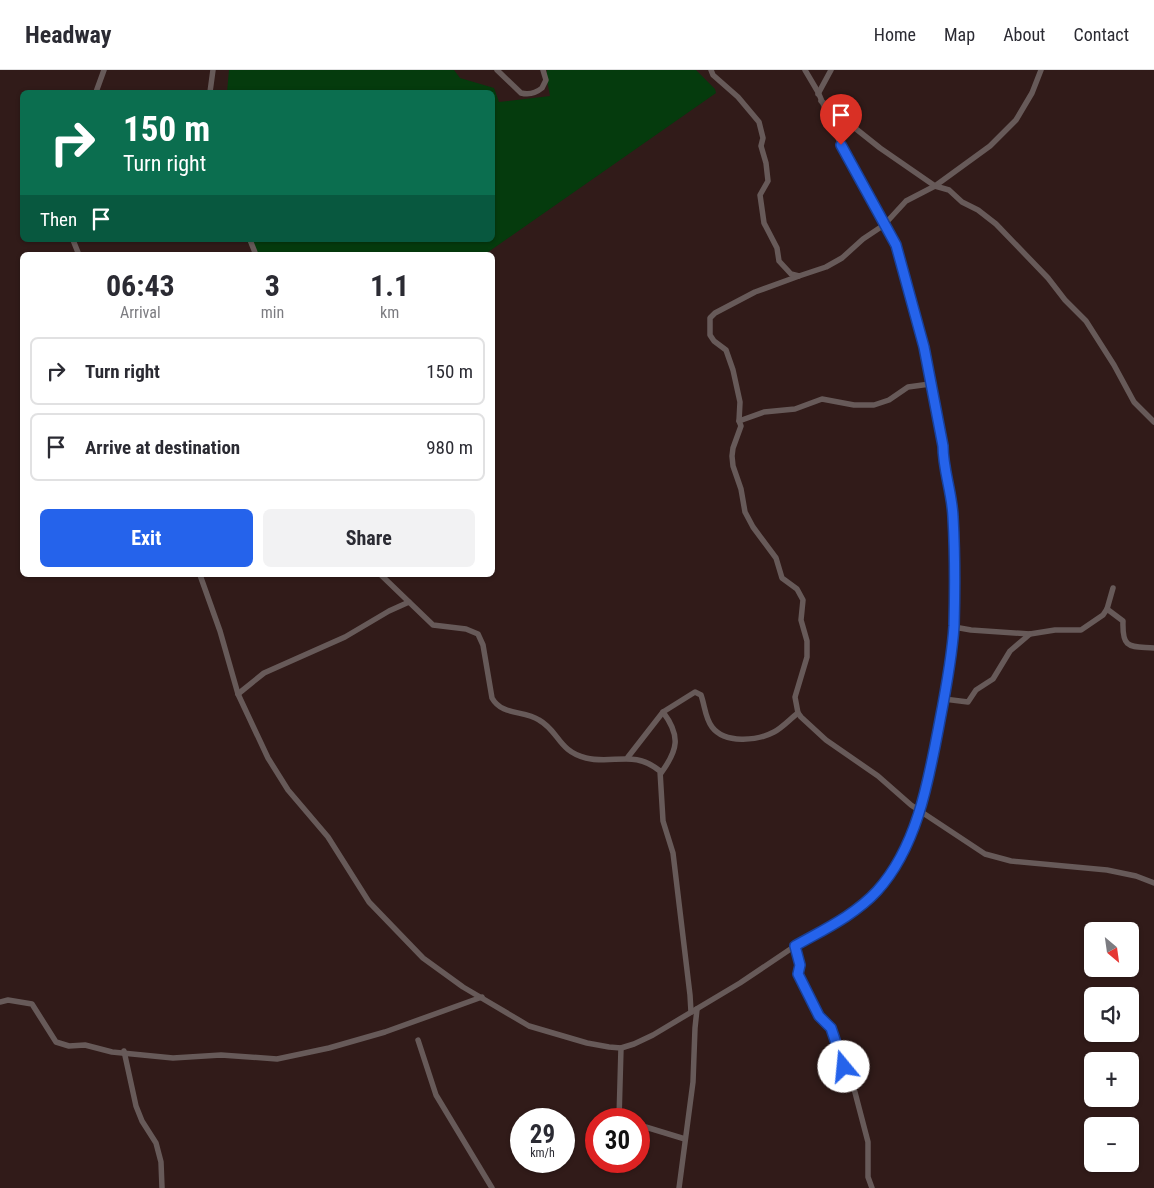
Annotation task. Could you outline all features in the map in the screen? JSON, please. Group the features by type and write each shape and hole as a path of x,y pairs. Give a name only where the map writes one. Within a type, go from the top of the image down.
{"street":[{"path":"97,90 104,70"},
{"path":"210,90 214,70"},
{"path":"497,70 521,93 525,94 534,93 542,88 546,80 543,70"},
{"path":"710,70 758,119 764,138 761,146 766,163 768,181 760,196 764,223 777,248 779,261 791,274 799,276"},
{"path":"201,577 220,632 238,694 268,758 284,784 314,822 328,836 369,902 414,950 463,987 532,1027 587,1043 621,1048 644,1041 841,919 876,892 903,852 919,810 932,765 944,700 954,627 952,501 924,347 896,245 884,225 881,214 841,145 805,70"},
{"path":"819,97 831,70"},
{"path":"1041,70 1032,93 1012,125 990,146 935,186 906,201 884,225 863,239 842,258 811,273 755,292 715,312 710,318 710,335 714,341 726,350 733,370 740,402 739,420 741,426 733,448 733,466 741,489 745,512 753,527 776,558 782,578 797,590 802,600 801,620 805,633 807,657 795,692 798,713 805,722 826,740 878,776 903,799 985,854 996,858 1029,863 1107,870 1136,876 1154,883"},
{"path":"819,97 872,142 935,186 949,190 962,202 983,214 1048,278 1065,300 1086,321 1114,365 1134,402 1154,422"},
{"path":"739,420 764,412 795,410 822,399 854,405 874,404 889,400 908,387 930,384"},
{"path":"382,577 433,625 466,629 478,634 483,645 490,676 492,698 495,704 512,713 538,719 544,723 561,745 575,754 594,759 628,757 649,764 661,773"},
{"path":"954,627 1030,634 1055,630 1081,630 1100,619 1107,609 1113,588"},
{"path":"238,694 264,673 332,644 389,611 409,602"},
{"path":"1107,609 1123,621 1123,637 1128,645 1139,648 1154,648"},
{"path":"944,700 961,703 968,702 976,690 993,679 1010,651 1030,634"},
{"path":"628,757 663,712 684,698 698,693 714,729 723,735 742,739 762,737 776,731 798,713"},
{"path":"663,712 672,724 675,747 674,753 661,773 664,821 673,853 690,995 690,1012"},
{"path":"795,946 800,965 798,974 819,1016 831,1028 844,1067 852,1080 868,1142 868,1177 872,1188"},
{"path":"0,1002 8,1000 32,1004 59,1044 69,1046 85,1045 112,1052 124,1051 173,1058 221,1055 277,1059 328,1048 385,1032 482,997"},
{"path":"679,1188 693,1082 697,1009"},
{"path":"418,1040 436,1095 492,1188"},
{"path":"620,1108 621,1048"},
{"path":"124,1051 136,1106 142,1121 156,1143 161,1162 162,1188"},
{"path":"650,1128 685,1139"}],"green space":[{"path":"229,70 454,70 460,78 494,88 495,90 227,90"},
{"path":"547,70 696,70 715,89 716,93 488,252 253,252 247,242 495,242 495,91 499,102 550,96 546,75"}],"route":[{"path":"841,145 881,214 884,225 896,245 910,293 924,347 943,446 943,460 952,501 954,557 954,627 947,687 930,772 910,836 895,866 869,899 841,919 795,946 800,965 798,974 800,980 819,1016 831,1028 844,1067"}]}
